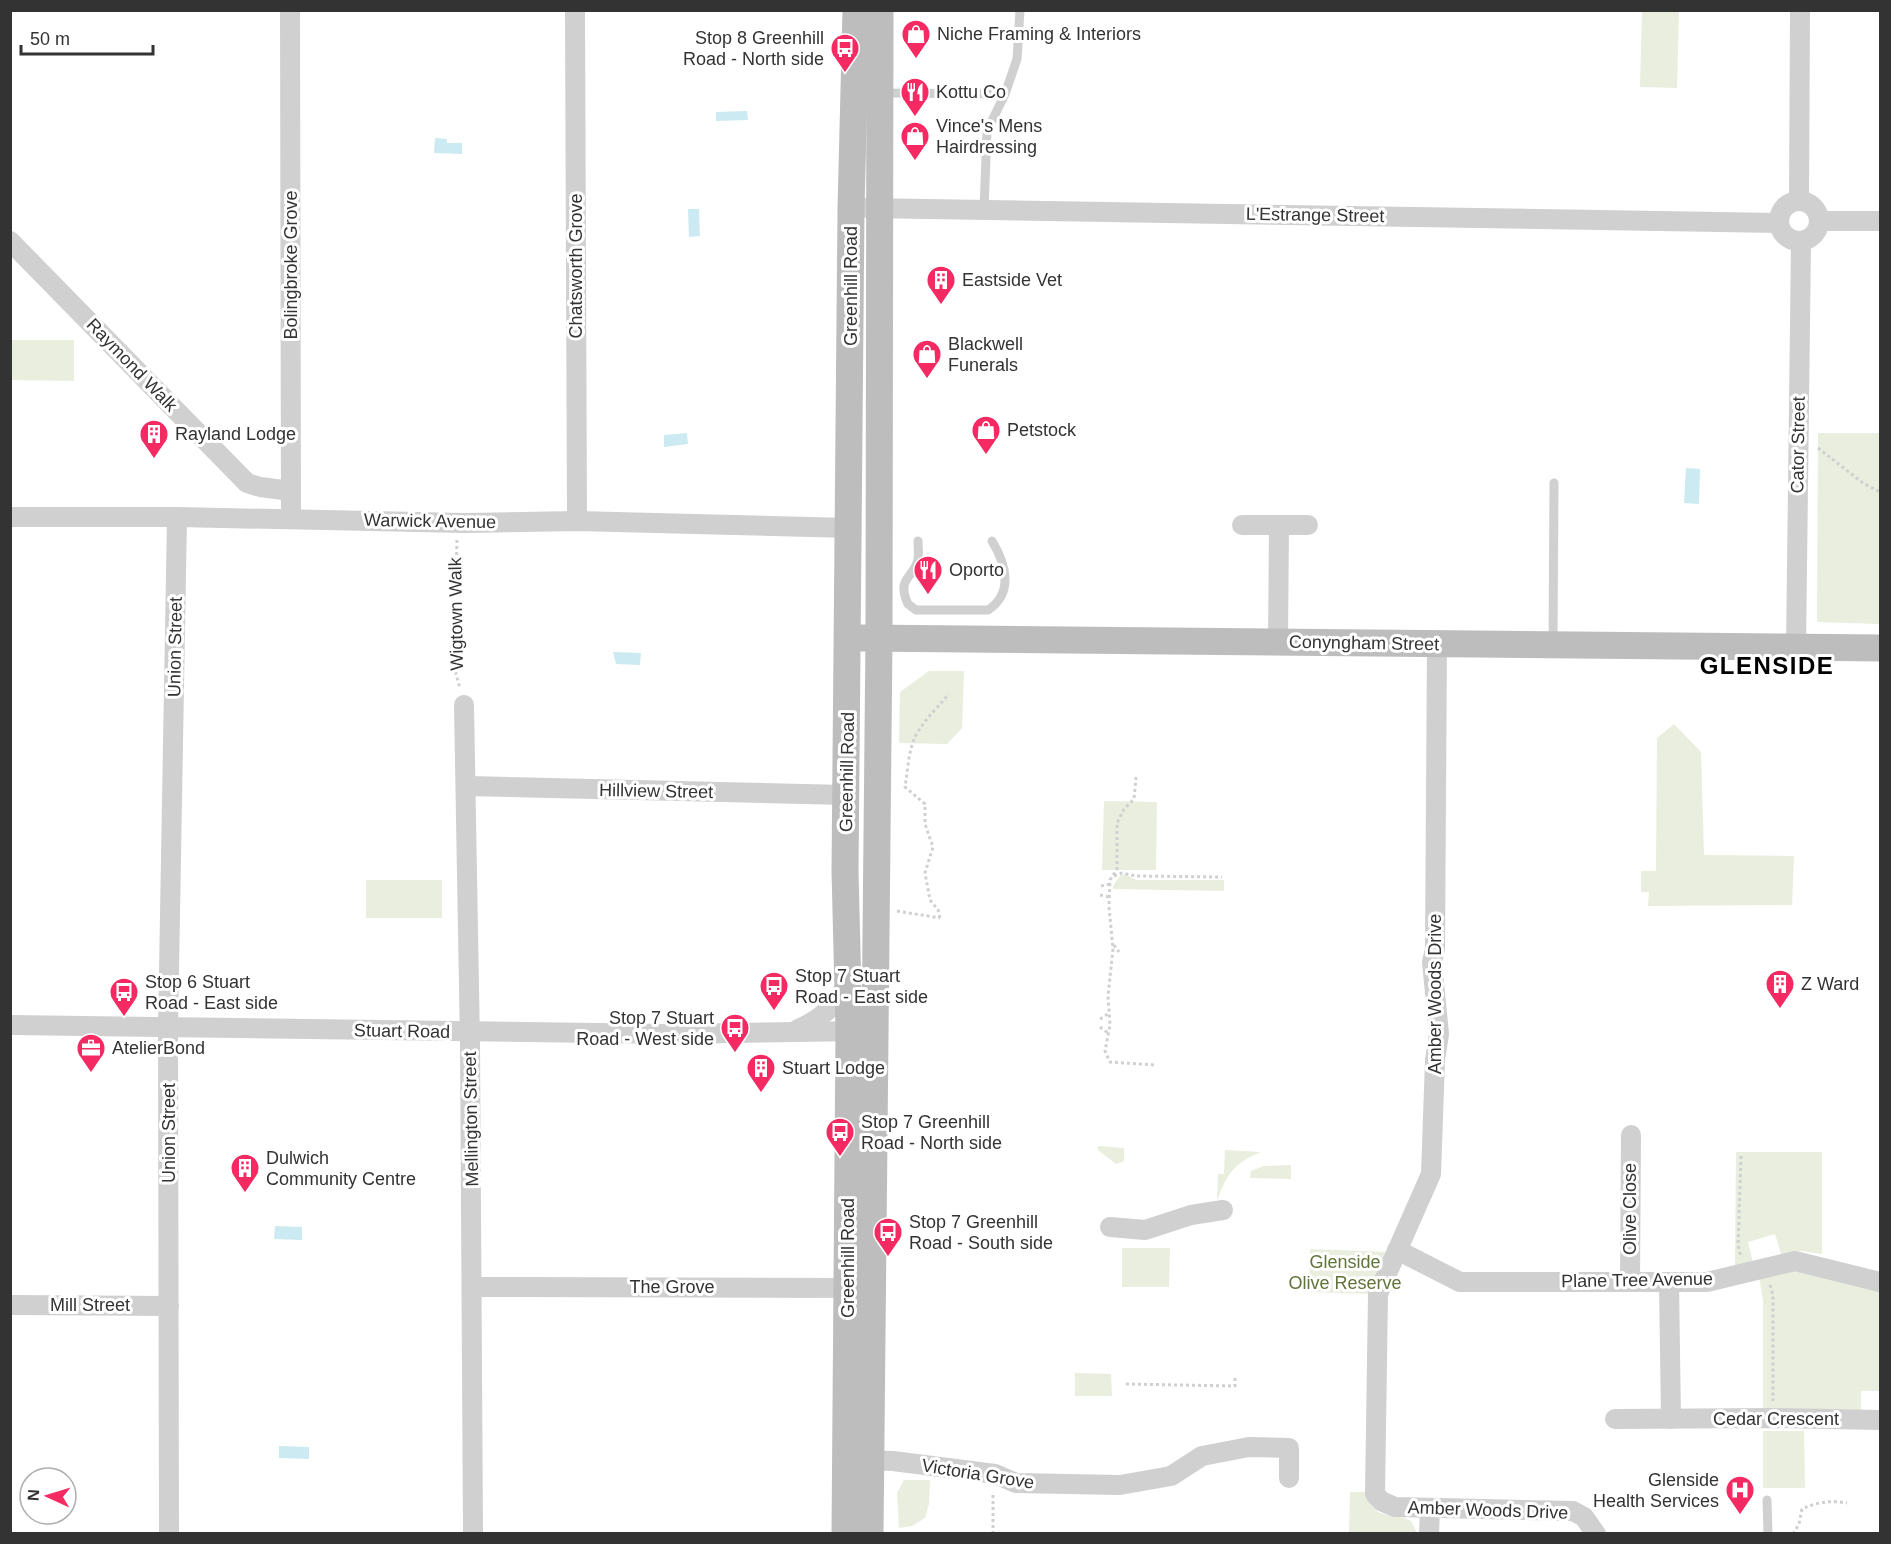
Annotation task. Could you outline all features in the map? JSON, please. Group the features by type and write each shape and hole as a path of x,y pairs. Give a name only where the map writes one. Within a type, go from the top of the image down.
{"main road":[{"name":"Greenhill Road","path":"856,10 845,871 848,982 862,1031"},
{"name":"Greenhill Road","path":"870,1533 858,1460 859,1288 862,1031 879,638 880,10"},
{"path":"849,528 879,482"},
{"name":"Conyngham Street","path":"848,638 1881,648"},
{"path":"878,677 901,655 925,639"},
{"name":"Greenhill Road","path":"845,1533 858,1460"}],"street":[{"name":"Bolingbroke Grove","path":"290,10 291,519"},
{"name":"Chatsworth Grove","path":"575,10 577,521"},
{"path":"1799,201 1800,10"},
{"path":"1799,201 1815,209 1820,221 1812,237 1801,242 1789,239 1779,223 1780,216 1787,205 1799,201"},
{"name":"L'Estrange Street","path":"852,209 1779,223"},
{"path":"1820,221 1881,221"},
{"name":"Raymond Walk","path":"10,241 247,483 291,491"},
{"name":"Cator Street","path":"1796,648 1801,242"},
{"name":"Warwick Avenue","path":"10,517 177,517 464,523 577,521 849,528"},
{"name":"Union Street","path":"169,1533 168,1028 177,517"},
{"path":"1242,525 1308,525"},
{"path":"1278,642 1279,525"},
{"name":"Amber Woods Drive","path":"1437,644 1435,939 1432,962 1438,1034 1435,1060 1434,1137 1431,1174 1378,1294 1375,1494 1388,1505 1573,1512 1584,1517 1596,1533"},
{"name":"Mellington Street","path":"464,705 470,1032 473,1533"},
{"name":"Hillview Street","path":"466,786 846,795"},
{"name":"Stuart Road","path":"793,1032 821,1017 839,999 848,982"},
{"name":"Stuart Road","path":"10,1025 672,1034 862,1031"},
{"name":"Olive Close","path":"1630,1282 1631,1135"},
{"path":"1110,1227 1145,1230 1191,1215 1223,1210"},
{"name":"Plane Tree Avenue","path":"1397,1250 1460,1282 1707,1282 1795,1261 1881,1282"},
{"path":"1669,1282 1671,1419"},
{"name":"The Grove","path":"472,1287 859,1288"},
{"name":"Mill Street","path":"10,1305 169,1306"},
{"name":"Cedar Crescent","path":"1615,1419 1881,1420"},
{"name":"Victoria Grove","path":"858,1460 995,1474 1016,1483 1120,1485 1171,1476 1202,1455 1249,1447 1289,1448 1289,1478"},
{"path":"1429,1533 1430,1508"}],"lane":[{"path":"984,210 987,131 1005,94 1017,59 1020,10"},
{"path":"880,93 1005,94"},
{"path":"1553,645 1554,483"},
{"path":"918,541 918,561 905,580 904,588 908,604 916,610 988,610 1002,599 1004,569 1001,555 993,541"},
{"path":"1767,1500 1768,1533"}],"path":[{"path":"1798,436 1819,448 1863,483 1881,492"},
{"name":"Wigtown Walk","path":"464,523 456,543 454,667 464,705"},
{"path":"892,904 898,912 940,918 938,910 930,900 924,873 933,847 925,824 925,804 905,787 916,736 938,705 949,694"},
{"path":"1136,777 1134,799 1124,809 1117,823 1117,869 1110,884 1112,944 1108,1033 1105,1051 1110,1062 1155,1065"},
{"path":"1112,877 1122,873 1136,876 1222,877"},
{"path":"1101,886 1110,884"},
{"path":"1100,895 1109,897"},
{"path":"1112,944 1119,952"},
{"path":"1100,1020 1109,1013"},
{"path":"1100,1027 1108,1033"},
{"path":"1741,1156 1738,1245 1744,1273"},
{"path":"1764,1268 1773,1295 1773,1418"},
{"path":"1126,1384 1235,1386 1235,1375"},
{"path":"993,1487 993,1533"},
{"path":"1793,1533 1799,1524 1802,1509 1811,1504 1836,1501 1847,1503"}],"green space":[{"path":"1642,11 1679,11 1677,88 1640,87"},
{"path":"11,340 74,340 74,381 11,380"},
{"path":"1818,433 1880,433 1880,624 1817,622"},
{"path":"929,671 964,671 962,728 947,744 899,743 900,692"},
{"path":"1674,724 1701,752 1704,855 1794,856 1792,905 1648,906 1649,892 1641,892 1641,871 1656,871 1657,738"},
{"path":"1104,801 1157,802 1156,870 1102,870"},
{"path":"1125,874 1136,880 1224,880 1224,891 1113,889 1120,876"},
{"path":"366,880 442,880 442,918 366,918"},
{"path":"1098,1146 1124,1148 1124,1161 1116,1164 1098,1150"},
{"path":"1225,1150 1261,1152 1242,1162 1232,1171 1217,1201 1218,1174 1224,1174"},
{"path":"1736,1152 1822,1152 1822,1254 1801,1251 1781,1254 1775,1234 1748,1242 1753,1263 1735,1268"},
{"path":"1291,1165 1291,1179 1250,1178 1251,1171 1264,1166"},
{"path":"1122,1248 1170,1248 1169,1287 1122,1287"},
{"name":"Glenside Olive Reserve","path":"1310,1249 1389,1252 1371,1294 1309,1292"},
{"path":"1797,1267 1880,1289 1880,1391 1861,1391 1861,1410 1763,1411 1763,1300 1759,1277"},
{"path":"1075,1373 1111,1374 1112,1396 1075,1396"},
{"path":"1763,1431 1804,1431 1805,1488 1763,1488"},
{"path":"904,1480 930,1480 929,1504 925,1518 912,1526 899,1528 897,1493"},
{"path":"1350,1492 1366,1492 1373,1508 1383,1514 1411,1521 1417,1533 1349,1534"}],"water":[{"path":"747,111 748,120 716,121 716,112"},
{"path":"435,138 447,139 447,143 462,143 462,154 434,153"},
{"path":"688,209 699,209 700,236 689,237"},
{"path":"687,433 688,444 664,447 664,435"},
{"path":"1686,468 1700,469 1699,504 1684,503"},
{"path":"613,652 641,653 640,665 616,664"},
{"path":"275,1226 302,1227 302,1240 274,1239"},
{"path":"279,1446 309,1447 309,1459 279,1458"}],"place":[{"name":"Niche Framing & Interiors","path":"916,60"},
{"name":"Stop 8 Greenhill Road - North side","path":"845,74"},
{"name":"Kottu Co","path":"915,118"},
{"name":"Vince's Mens Hairdressing","path":"915,162"},
{"name":"Eastside Vet","path":"941,306"},
{"name":"Blackwell Funerals","path":"927,380"},
{"name":"Petstock","path":"986,456"},
{"name":"Rayland Lodge","path":"154,460"},
{"name":"Oporto","path":"928,596"},
{"name":"Z Ward","path":"1780,1010"},
{"name":"Stop 7 Stuart Road - East side","path":"774,1012"},
{"name":"Stop 6 Stuart Road - East side","path":"124,1018"},
{"name":"Stop 7 Stuart Road - West side","path":"735,1054"},
{"name":"AtelierBond","path":"91,1074"},
{"name":"Stuart Lodge","path":"761,1094"},
{"name":"Stop 7 Greenhill Road - North side","path":"840,1158"},
{"name":"Dulwich Community Centre","path":"245,1194"},
{"name":"Stop 7 Greenhill Road - South side","path":"888,1258"},
{"name":"Glenside Health Services","path":"1740,1516"}],"district":[{"name":"GLENSIDE","path":"1767,666"}]}
